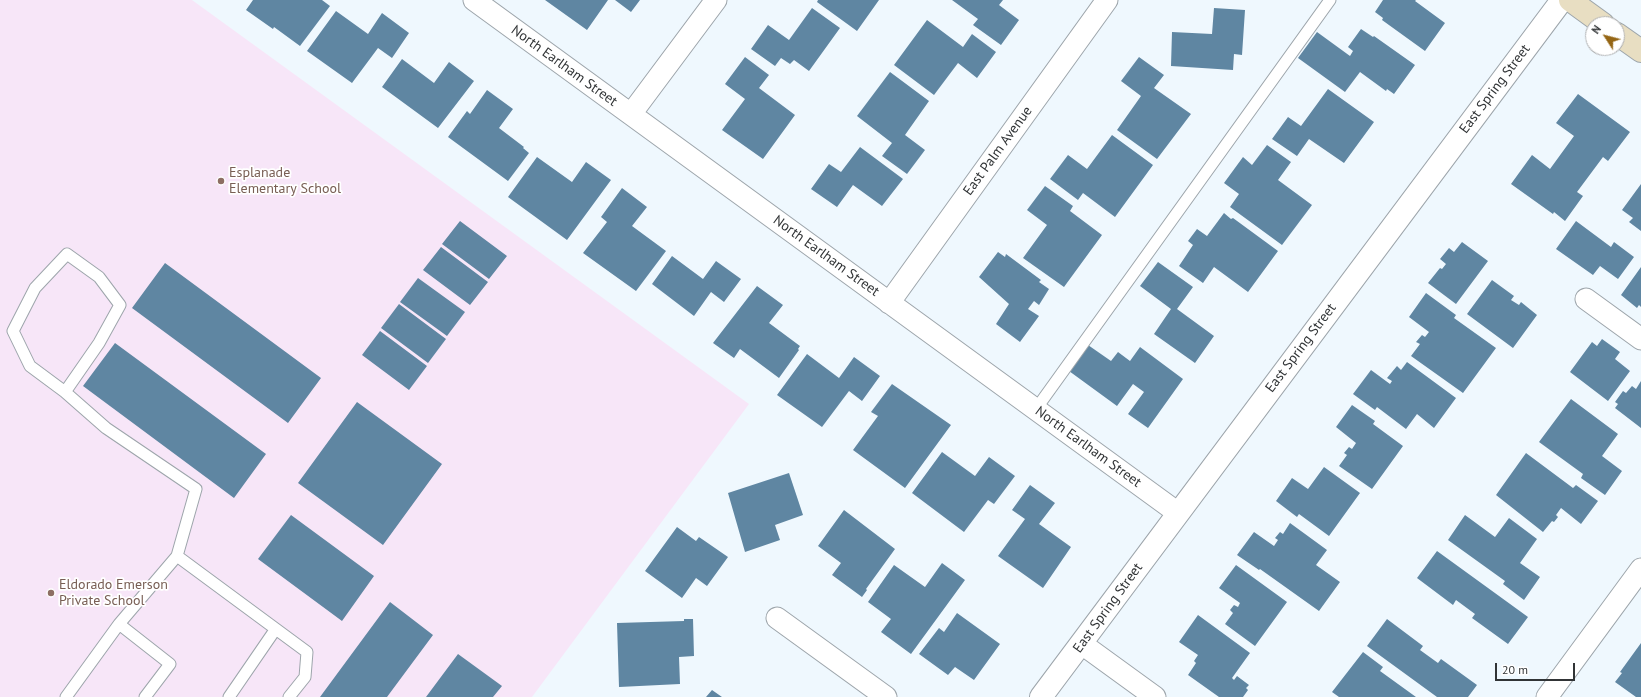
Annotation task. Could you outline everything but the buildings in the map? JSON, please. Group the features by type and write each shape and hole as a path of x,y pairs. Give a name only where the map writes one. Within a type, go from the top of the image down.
{"main road":[{"path":"1570,0 1592,16"},
{"path":"1625,40 1641,51"}],"street":[{"name":"North Earlham Street","path":"474,0 1178,512"},
{"path":"631,114 716,0"},
{"name":"East Palm Avenue","path":"889,302 1107,0"},
{"name":"East Spring Street","path":"1041,697 1562,0"},
{"path":"1586,299 1641,339"},
{"path":"1547,697 1641,569"},
{"path":"777,618 886,697"},
{"path":"1082,644 1155,697"}],"lane":[{"path":"1036,409 1330,0"},
{"path":"65,392 99,343 120,305 99,277 67,254 35,288 13,331 30,366 65,392 106,428 196,488 178,556 119,624 66,697"},
{"path":"178,556 275,630 307,652 305,677 289,697"},
{"path":"119,624 170,664 145,697"},
{"path":"229,697 275,630"}],"shaded area":[{"name":"Esplanade Elementary School","path":"0,0 192,0 749,404 532,697 0,697"}],"place":[{"name":"Esplanade Elementary School","path":"221,181"},
{"name":"Eldorado Emerson Private School","path":"51,593"}]}
